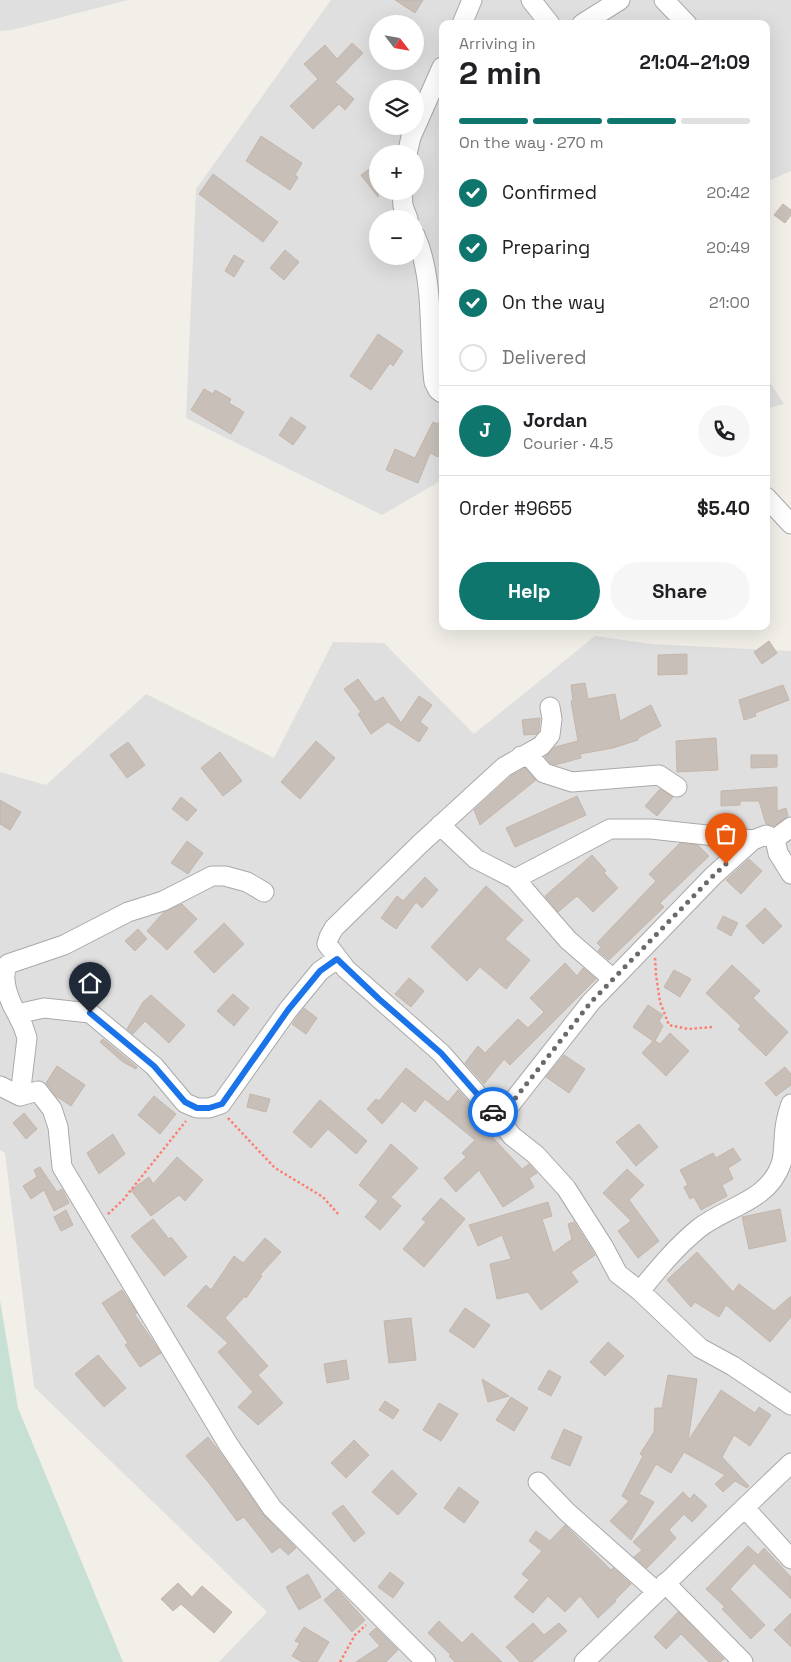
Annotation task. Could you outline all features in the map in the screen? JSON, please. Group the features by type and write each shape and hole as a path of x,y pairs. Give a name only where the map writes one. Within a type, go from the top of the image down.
{"street":[{"path":"464,20 472,0"},
{"path":"531,0 547,20"},
{"path":"588,20 620,0"},
{"path":"664,0 683,20"},
{"path":"409,145 439,74"},
{"path":"424,265 431,318 434,382 439,391"},
{"path":"770,501 791,524"},
{"path":"550,707 552,719 550,735 541,746 504,767 440,825 334,928 327,944 337,959 377,998 441,1053 512,1136 536,1155 566,1188 603,1246 618,1274 640,1291 700,1348 733,1366 791,1405"},
{"path":"521,756 531,758 544,772 572,782 659,775 678,787"},
{"path":"440,825 476,859 515,878 568,940 612,979"},
{"path":"775,839 791,827"},
{"path":"515,878 610,829 651,829 753,840"},
{"path":"499,1119 591,1002 713,876 753,840 766,835 775,839"},
{"path":"775,839 778,853 791,874"},
{"path":"20,1096 27,1038 24,1026 4,986 3,968 8,964 64,945 128,912 163,900 212,876 225,876 247,882 264,892"},
{"path":"17,1014 44,1008 90,1013 154,1066 185,1102 197,1108 209,1108 222,1104 306,987 320,971 337,959"},
{"path":"0,1086 20,1096 38,1091 52,1109 58,1127 62,1167 228,1444 272,1508 426,1662"},
{"path":"640,1291 669,1256 699,1228 725,1212 749,1201 770,1184 781,1164 786,1122 791,1104"},
{"path":"584,1662 791,1463"},
{"path":"538,1482 567,1512 661,1587 743,1662"},
{"path":"745,1508 791,1559"}],"path":[{"path":"651,940 656,963 660,1002 669,1025 688,1028 713,1027"},
{"path":"217,1106 275,1168 323,1197 339,1215"},
{"path":"96,1225 123,1200 197,1108"},
{"path":"340,1662 355,1635 369,1622 384,1620"}],"shaded area":[{"path":"0,0 128,0 12,30 0,31"},
{"path":"331,0 791,0 791,171 770,180 770,20 439,20 439,482 382,515 186,418 196,189"},
{"path":"770,382 784,404 770,408"},
{"path":"595,636 652,644 791,651 791,1662 219,1662 267,1612 34,1387 5,1153 0,1150 0,772 46,785 146,694 274,758 333,642 384,643 474,734"}],"green space":[{"path":"0,1300 18,1408 123,1662 0,1662"}],"building":[{"path":"395,0 423,0 415,13"},
{"path":"352,43 363,53 335,82 354,99 345,110 339,104 313,129 290,106 318,79 304,64 325,45 337,59"},
{"path":"261,136 302,163 295,175 298,177 290,190 246,161"},
{"path":"369,169 369,185 361,175"},
{"path":"213,174 278,222 263,242 199,194"},
{"path":"783,204 791,210 791,215 785,223 774,215"},
{"path":"285,250 299,262 284,280 270,268"},
{"path":"234,255 244,261 234,277 225,271"},
{"path":"378,334 403,351 393,366 390,363 371,390 350,376"},
{"path":"204,389 213,394 215,390 231,399 229,403 244,412 231,434 191,410"},
{"path":"291,417 306,427 293,445 279,435"},
{"path":"433,422 438,424 439,422 439,455 438,457 430,453 418,483 386,470 395,449 415,458"},
{"path":"769,641 777,653 762,664 754,652"},
{"path":"687,654 687,674 658,675 658,655"},
{"path":"358,679 375,702 383,697 401,723 419,696 432,705 420,722 428,728 419,742 388,722 371,734 358,714 361,712 344,689"},
{"path":"585,683 588,699 615,694 620,721 651,705 661,726 638,738 638,740 613,748 580,754 581,758 555,765 550,763 545,757 555,747 578,741 571,701 573,701 571,685"},
{"path":"783,685 789,700 755,713 756,716 744,720 739,700"},
{"path":"540,718 537,734 524,735 522,720"},
{"path":"716,738 718,770 677,772 676,741"},
{"path":"316,741 335,758 300,799 281,782"},
{"path":"128,742 145,765 127,778 110,755"},
{"path":"220,752 242,781 223,796 201,768"},
{"path":"751,755 777,755 777,767 751,768"},
{"path":"525,768 536,780 480,825 474,810 511,776"},
{"path":"777,787 777,811 786,808 788,816 774,826 766,824 759,801 740,801 740,805 721,806 721,791"},
{"path":"660,789 673,797 657,816 645,806"},
{"path":"577,796 586,815 515,847 506,828"},
{"path":"181,797 197,810 187,821 172,809"},
{"path":"0,800 21,812 10,830 0,824"},
{"path":"187,841 203,853 188,874 171,863"},
{"path":"680,843 698,845 709,856 660,903 664,907 609,960 598,951 601,947 597,943 656,881 649,874"},
{"path":"592,855 606,871 604,873 618,888 593,912 577,896 558,912 545,896"},
{"path":"749,859 762,871 741,894 726,880"},
{"path":"425,877 438,890 422,908 416,902 396,929 381,918 397,896 403,901"},
{"path":"486,886 523,920 505,939 530,960 506,989 480,967 467,981 431,947"},
{"path":"182,904 197,919 167,950 147,931 164,912"},
{"path":"765,908 782,926 763,944 746,926"},
{"path":"723,916 738,923 731,936 717,928"},
{"path":"224,923 244,944 214,973 194,952"},
{"path":"138,929 147,939 135,951 125,941"},
{"path":"565,963 577,976 583,968 596,979 510,1065 504,1059 484,1084 465,1063 478,1046 485,1053 518,1019 528,1028 544,1012 530,998"},
{"path":"732,965 760,991 753,998 788,1032 766,1056 738,1029 741,1026 706,993"},
{"path":"674,970 691,979 680,997 664,987"},
{"path":"409,978 424,991 411,1007 395,994"},
{"path":"233,994 249,1008 234,1026 217,1011"},
{"path":"151,995 185,1025 169,1043 145,1021 133,1034 127,1029 143,1002"},
{"path":"648,1005 663,1015 659,1021 663,1026 655,1041 660,1044 670,1033 689,1051 666,1076 642,1053 653,1041 633,1027"},
{"path":"304,1008 317,1018 306,1034 292,1024"},
{"path":"103,1039 137,1067 136,1069 123,1062 100,1042"},
{"path":"564,1055 585,1069 569,1093 546,1077"},
{"path":"57,1066 85,1085 71,1106 56,1096 46,1083"},
{"path":"785,1067 791,1074 791,1085 776,1096 765,1083"},
{"path":"406,1068 448,1102 458,1090 485,1120 481,1125 522,1169 529,1164 537,1173 529,1178 534,1187 503,1207 479,1170 456,1192 444,1178 466,1157 462,1153 475,1140 425,1099 415,1112 402,1101 382,1124 367,1109 376,1099 379,1101"},
{"path":"250,1094 270,1099 266,1112 247,1107"},
{"path":"154,1096 176,1114 160,1134 138,1115"},
{"path":"320,1100 367,1141 356,1154 328,1129 311,1148 293,1132"},
{"path":"24,1113 37,1129 26,1139 13,1123"},
{"path":"639,1124 658,1147 636,1166 616,1142"},
{"path":"113,1134 125,1154 99,1174 87,1153"},
{"path":"391,1144 418,1168 391,1197 401,1206 380,1230 365,1217 378,1201 359,1185"},
{"path":"733,1148 741,1160 728,1168 733,1179 722,1185 727,1196 701,1210 694,1197 690,1199 684,1187 688,1185 680,1170 713,1153 716,1158"},
{"path":"177,1157 203,1180 185,1201 179,1195 151,1216 131,1190 149,1177 153,1184"},
{"path":"40,1167 57,1192 62,1189 69,1203 54,1211 44,1190 31,1199 23,1186 37,1177 34,1170"},
{"path":"627,1169 644,1185 629,1200 659,1241 638,1258 618,1231 631,1221 603,1193"},
{"path":"441,1198 465,1219 424,1267 403,1249 426,1222 422,1219"},
{"path":"548,1202 552,1216 542,1219 553,1253 572,1239 568,1224 574,1222 595,1255 571,1272 578,1282 541,1310 528,1292 497,1299 490,1264 511,1259 502,1235 478,1246 469,1225"},
{"path":"780,1209 786,1241 749,1249 742,1217"},
{"path":"66,1210 73,1225 61,1231 54,1217"},
{"path":"153,1219 187,1257 164,1276 131,1236"},
{"path":"265,1238 281,1252 260,1275 262,1276 246,1298 245,1296 225,1318 268,1366 258,1375 283,1403 258,1425 238,1407 253,1392 218,1352 228,1343 187,1306 206,1285 211,1290 234,1256 243,1263"},
{"path":"697,1252 733,1292 739,1284 774,1311 791,1296 791,1317 770,1342 726,1305 719,1317 695,1302 691,1307 667,1280"},
{"path":"122,1290 137,1313 135,1315 161,1353 140,1367 125,1345 128,1343 102,1303"},
{"path":"465,1308 490,1325 474,1348 449,1331"},
{"path":"411,1318 416,1360 389,1363 384,1321"},
{"path":"608,1342 624,1356 605,1376 590,1362"},
{"path":"98,1355 126,1388 104,1407 75,1374"},
{"path":"346,1360 349,1379 327,1383 324,1364"},
{"path":"549,1370 561,1377 551,1396 538,1389"},
{"path":"668,1375 697,1379 688,1441 721,1390 755,1413 759,1407 771,1415 750,1446 734,1435 722,1457 749,1486 747,1488 735,1481 723,1492 715,1484 725,1475 684,1452 671,1473 656,1464 639,1494 654,1502 631,1540 610,1521 629,1501 622,1496 643,1456 640,1454 654,1432 655,1408 662,1408"},
{"path":"482,1379 509,1396 488,1402"},
{"path":"511,1397 528,1408 514,1431 496,1420"},
{"path":"385,1401 399,1410 393,1419 379,1410"},
{"path":"439,1403 458,1414 441,1441 423,1430"},
{"path":"564,1429 582,1437 570,1466 551,1458"},
{"path":"208,1437 263,1514 296,1548 288,1555 280,1547 272,1553 244,1517 237,1521 186,1456"},
{"path":"354,1440 369,1455 346,1478 331,1463"},
{"path":"392,1470 417,1494 398,1515 372,1492"},
{"path":"459,1487 479,1502 464,1523 444,1508"},
{"path":"683,1492 690,1499 694,1494 707,1506 692,1522 684,1514 669,1530 676,1538 647,1568 634,1557 642,1550 633,1542"},
{"path":"343,1505 365,1533 354,1542 332,1513"},
{"path":"565,1525 611,1570 613,1568 631,1584 598,1618 580,1596 565,1612 548,1596 533,1613 514,1597 529,1580 522,1574 542,1551 529,1541 536,1531 550,1541"},
{"path":"748,1546 758,1555 764,1548 791,1577 791,1599 754,1563 730,1589 765,1625 751,1639 722,1609 725,1607 706,1589"},
{"path":"390,1572 404,1583 393,1598 378,1587"},
{"path":"308,1574 321,1597 299,1610 286,1587"},
{"path":"178,1583 192,1597 202,1586 232,1612 214,1633 181,1604 173,1611 161,1599"},
{"path":"337,1589 365,1620 352,1632 324,1600"},
{"path":"678,1612 724,1659 720,1662 709,1662 681,1634 666,1649 654,1637"},
{"path":"791,1613 791,1647 774,1630"},
{"path":"439,1621 462,1643 472,1633 502,1662 455,1662 449,1656 451,1655 428,1633"},
{"path":"533,1623 544,1635 559,1623 567,1631 532,1662 520,1662 506,1647"},
{"path":"304,1627 329,1642 317,1662 302,1662 292,1656 300,1643 295,1641"},
{"path":"376,1628 398,1650 386,1662 356,1662 380,1646 369,1634"}],"way so far":[{"path":"493,1112 499,1119 591,1002 726,864"}],"route":[{"path":"90,1013 154,1066 185,1102 197,1108 209,1108 222,1104 288,1010 320,971 337,959 379,999 441,1053 493,1112"}]}
